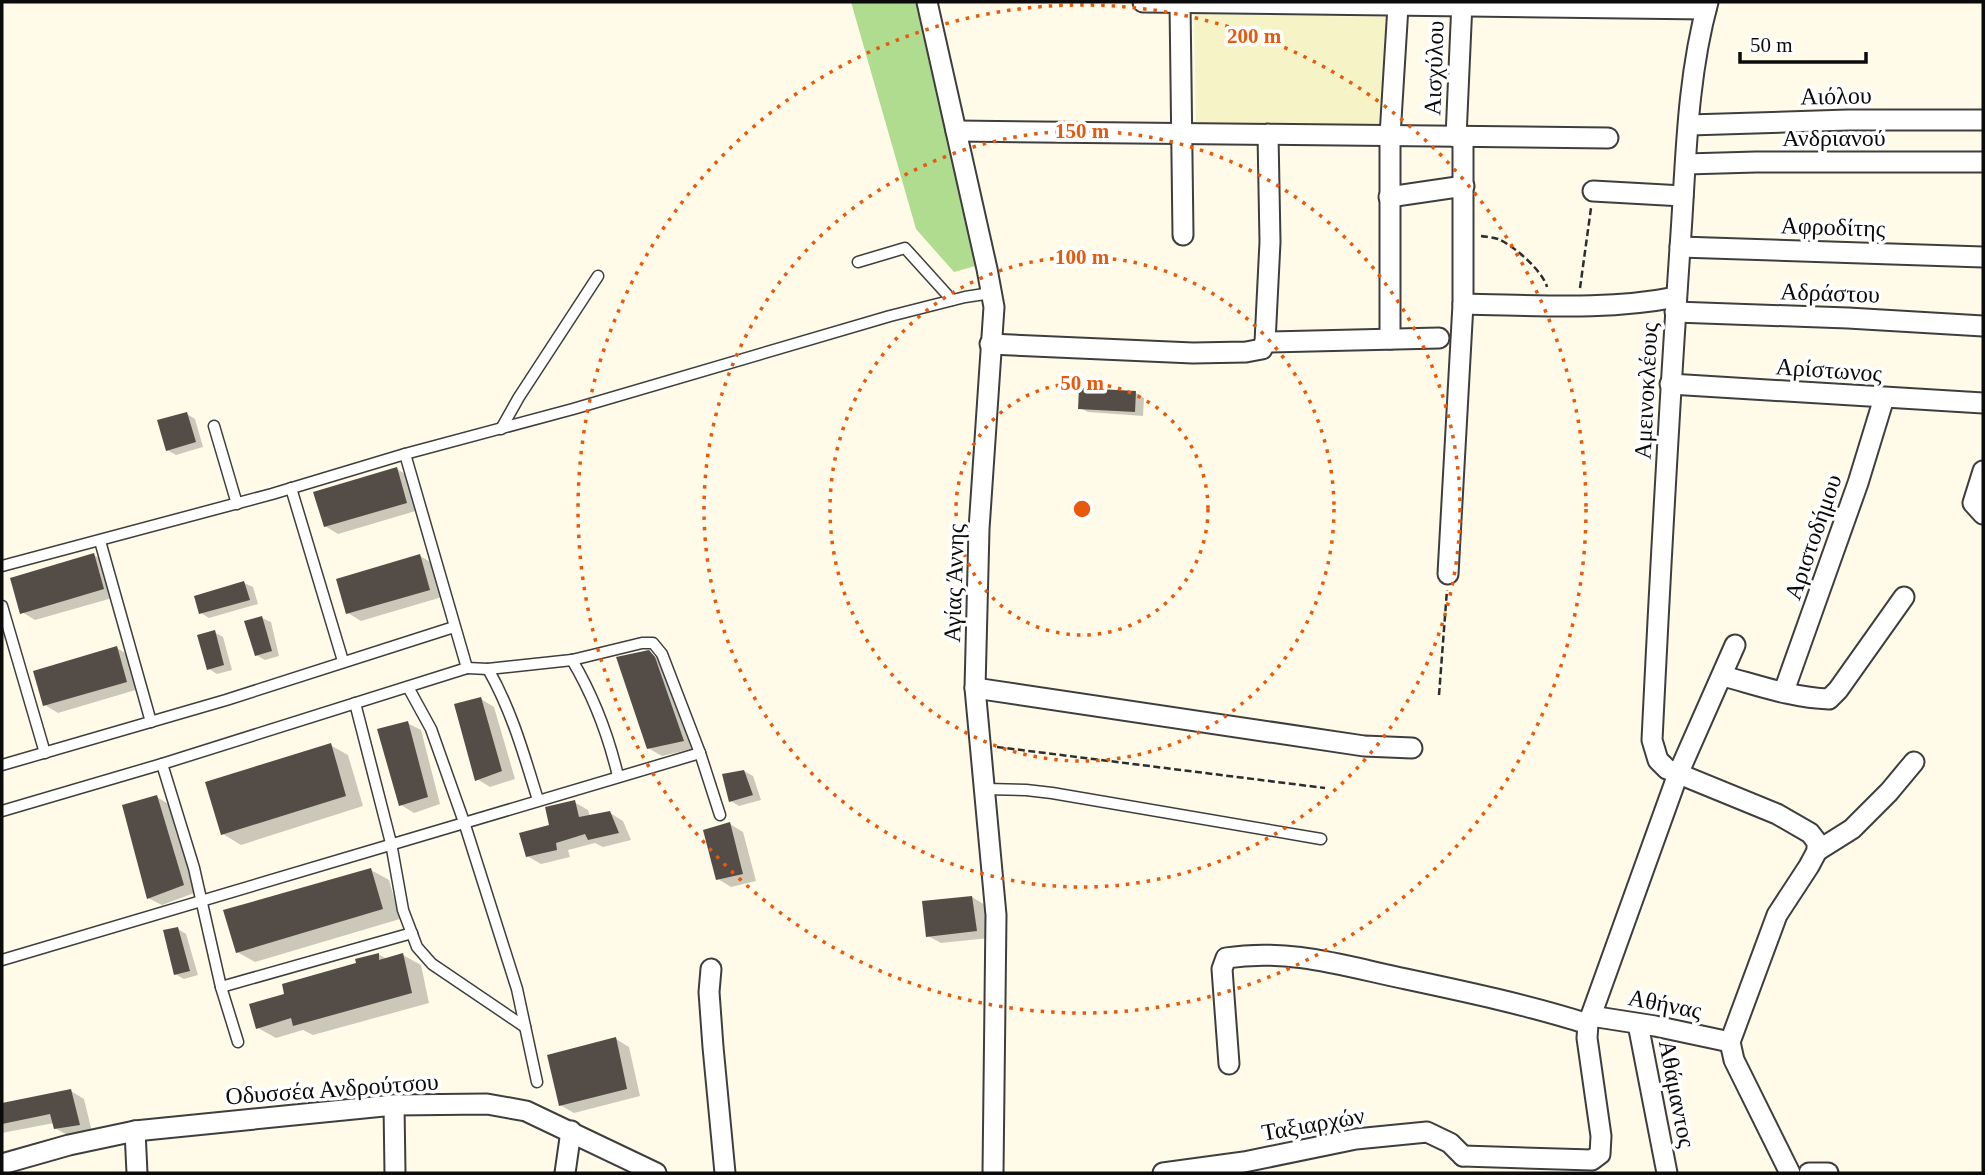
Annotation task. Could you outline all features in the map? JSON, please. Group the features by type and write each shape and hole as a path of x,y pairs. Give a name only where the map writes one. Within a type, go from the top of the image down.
{"street":[{"name":"Αγίας Άννης","path":"927,2 994,307 979,528 975,688 996,915 993,1173"},
{"path":"1143,2 1398,6 1707,5"},
{"path":"1180,3 1183,235"},
{"name":"Αισχύλου","path":"1448,574 1463,304 1464,186 1459,137 1461,5"},
{"name":"Αμεινοκλέους","path":"1678,774 1667,769 1658,760 1652,740 1683,196 1693,65 1707,5"},
{"path":"1390,339 1390,136 1398,6"},
{"name":"Αιόλου","path":"1689,125 1848,120 1983,120"},
{"path":"956,131 1608,138"},
{"path":"990,344 1193,353 1262,349 1265,342 1270,242 1268,134"},
{"name":"Ανδριανού","path":"1686,164 1983,162"},
{"path":"1389,197 1464,186"},
{"path":"1593,191 1683,196"},
{"name":"Αφροδίτης","path":"1680,247 1983,257"},
{"name":"Αδράστου","path":"1463,304 1676,304 1983,326"},
{"path":"1265,342 1439,338"},
{"name":"Αρίστωνος","path":"1671,384 1983,403"},
{"name":"Αριστοδήμου","path":"1784,691 1858,483 1884,398"},
{"path":"1723,676 1829,699 1904,597"},
{"path":"1605,1173 1600,1154 1601,1136 1587,1038 1590,1020 1678,774 1735,645"},
{"path":"975,688 1364,746 1412,748"},
{"path":"1790,1173 1734,1060 1730,1042 1777,915 1817,851 1852,829 1914,762"},
{"path":"1678,774 1777,814 1811,833 1817,842 1817,851"},
{"name":"Αθήνας","path":"1229,1064 1222,969 1226,958 1252,954 1292,955 1590,1020 1639,1024 1730,1042"},
{"path":"711,969 709,992 725,1173"},
{"name":"Αθάμαντος","path":"1639,1024 1667,1173"},
{"name":"Οδυσσέα Ανδρούτσου","path":"2,1164 135,1130 394,1105 487,1104 526,1111 656,1173"},
{"path":"394,1105 395,1173"},
{"path":"135,1130 137,1173"},
{"path":"565,1173 571,1131"},
{"name":"Ταξιαρχών","path":"1163,1173 1244,1162 1356,1139 1427,1132 1450,1143 1464,1165"},
{"path":"1464,1165 1592,1160 1600,1154"},
{"path":"1809,1173 1828,1173"}],"lane":[{"path":"858,262 905,248 952,300"},
{"path":"500,429 598,276"},
{"path":"2,566 573,410 878,320 952,300 991,293"},
{"path":"215,426 237,503"},
{"path":"405,454 467,668"},
{"path":"291,488 343,661"},
{"path":"100,541 151,722"},
{"path":"2,606 45,753"},
{"path":"2,765 151,722 454,626"},
{"path":"2,811 162,764 467,668 488,669 572,660 642,643 653,643 662,654 700,752 720,815"},
{"path":"572,660 601,716 618,776"},
{"path":"488,669 512,718 538,800"},
{"path":"408,687 431,729 464,822 517,989 537,1082"},
{"path":"355,704 391,843 403,910 417,947 432,964 525,1027"},
{"path":"2,960 700,752"},
{"path":"162,764 194,868 221,987 238,1042"},
{"path":"985,789 1052,793 1321,839"},
{"path":"221,987 412,933"}],"path":[{"path":"1570,306 1580,292 1593,191"},
{"path":"1464,240 1479,236 1496,238 1507,244 1543,276 1548,305"},
{"path":"1439,695 1448,574"},
{"path":"980,745 1325,788"}],"shaded area":[{"path":"1194,14 1388,17 1385,129 1196,127"}],"green space":[{"path":"851,2 917,2 979,265 954,272 916,229"}],"building":[{"path":"1079,388 1136,391 1135,412 1078,409"},
{"path":"187,412 196,442 166,451 157,420"},
{"path":"397,467 407,503 324,527 313,492"},
{"path":"94,553 104,589 20,614 10,578"},
{"path":"420,554 430,590 346,614 336,579"},
{"path":"244,581 250,600 199,614 194,596"},
{"path":"262,616 272,651 255,656 244,621"},
{"path":"215,630 224,665 207,670 197,635"},
{"path":"117,646 127,682 43,706 33,671"},
{"path":"649,650 655,657 684,741 647,749 616,657"},
{"path":"481,697 502,771 475,781 454,704"},
{"path":"408,721 428,797 399,806 377,729"},
{"path":"331,743 346,796 221,835 205,782"},
{"path":"744,770 753,795 729,802 722,774"},
{"path":"157,795 184,885 147,899 122,805"},
{"path":"575,800 579,817 610,811 619,833 588,840 585,834 556,843 557,850 526,857 519,833 549,825 545,807"},
{"path":"730,822 743,874 716,880 703,830"},
{"path":"371,868 383,909 236,953 223,910"},
{"path":"972,896 977,931 926,937 922,901"},
{"path":"178,927 190,971 174,975 163,930"},
{"path":"379,953 379,960 403,953 412,993 293,1026 291,1018 256,1029 249,1004 284,994 282,984 356,963 355,959"},
{"path":"616,1037 627,1089 559,1106 547,1055"},
{"path":"71,1089 80,1125 54,1129 50,1114 2,1124 2,1103"}]}
